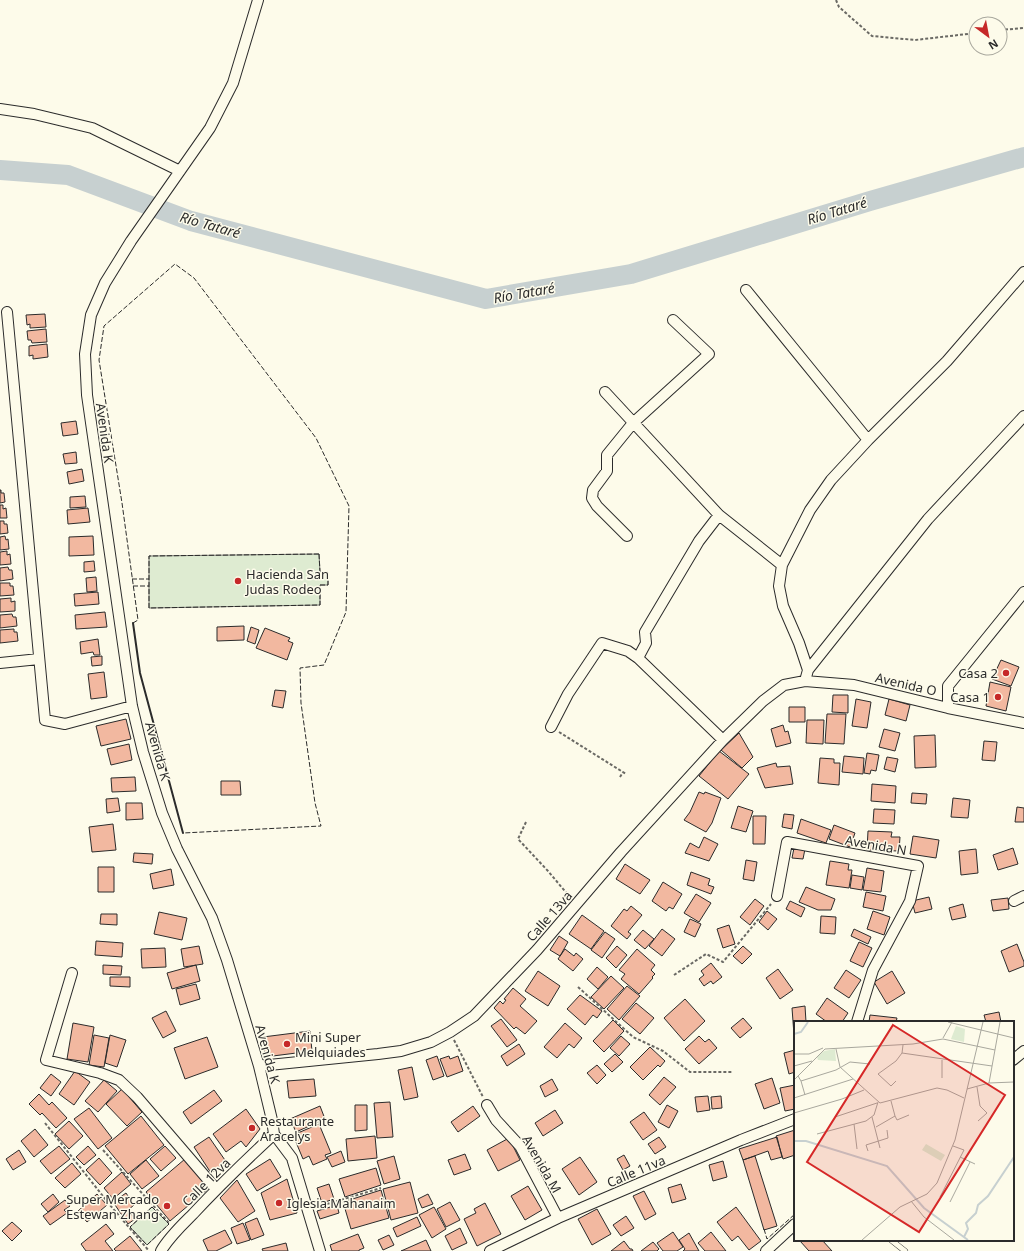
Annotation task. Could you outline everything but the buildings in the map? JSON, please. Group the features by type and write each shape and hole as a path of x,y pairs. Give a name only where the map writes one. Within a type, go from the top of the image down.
{"street":[{"name":"Avenida K","path":"258,0 233,83 210,128 131,241 105,283 91,315 85,354 87,395 132,706 143,752 162,813 177,849 212,918 227,960 258,1066 272,1120 274,1134 292,1158 320,1251"},
{"path":"0,109 34,114 92,128 180,171"},
{"path":"808,670 799,643 782,606 779,586 782,565 810,510 831,480 868,440 947,361 1024,272"},
{"path":"746,290 868,440"},
{"path":"7,312 45,720 65,724 132,706"},
{"path":"627,536 597,506 592,498 593,490 608,471 607,454 633,423 709,354 673,320"},
{"path":"605,392 719,515 782,565"},
{"path":"805,681 808,670 928,519 1024,416"},
{"path":"638,658 646,643 645,632 700,541 719,515"},
{"path":"948,708 948,686 1024,592"},
{"path":"551,727 568,694 602,643 628,651 638,658 723,740"},
{"path":"0,663 39,659"},
{"name":"Avenida O","path":"805,681 854,685 948,708 1024,723"},
{"name":"Calle 13va","path":"258,1066 378,1054 401,1050 431,1042 450,1032 474,1016 537,950 659,809 723,740 763,701 784,685 805,681"},
{"name":"Avenida N","path":"777,896 787,842 918,866 910,902 873,970 857,1021"},
{"path":"1014,901 1024,896"},
{"path":"72,973 46,1060 100,1073 119,1080 137,1097 216,1189"},
{"path":"1014,1059 1024,1051"},
{"name":"Avenida M","path":"487,1105 496,1120 520,1146 558,1218"},
{"name":"Calle 11va","path":"490,1251 558,1218 741,1140 794,1119"},
{"name":"Calle 12va","path":"161,1251 178,1230 216,1189 274,1134"},
{"path":"766,1251 794,1225"}],"lane":[{"path":"891,1241 905,1251"}],"path":[{"path":"836,0 839,7 872,36 915,40 968,34"},
{"path":"1008,29 1024,28"},
{"path":"551,727 626,774"},
{"path":"620,777 623,772"},
{"path":"526,822 518,839 548,871 572,900 577,903"},
{"path":"674,975 706,954 723,962 777,896"},
{"path":"578,987 633,1037 663,1051 690,1072 734,1072"},
{"path":"450,1032 487,1105"},
{"path":"45,1123 110,1205 149,1251"},
{"path":"103,1150 166,1220 178,1230"},
{"path":"308,1210 381,1188"}],"green space":[{"name":"Hacienda San Judas Rodeo","path":"319,554 320,572 328,572 328,585 320,585 320,605 149,608 149,556"},
{"path":"152,1207 169,1224 147,1245 130,1227"}],"waterway":[{"name":"Río Tataré","path":"0,170 68,175 191,221 486,299 631,274 870,201 1024,157"}],"fence":[{"path":"133,623 138,620 122,503 99,360 104,326 175,264 194,278 316,438 349,506 346,612 324,665 300,668 301,703 315,803 321,826 183,833"},
{"path":"319,554 320,572 328,572 328,585 320,585 320,605 149,608 149,556 319,554"},
{"path":"132,579 149,579"},
{"path":"133,586 149,586"},
{"path":"152,1207 169,1224 147,1245 130,1227 152,1207"},
{"path":"764,1229 767,1239 794,1215"}],"wall":[{"path":"133,623 140,673 183,833"}],"place":[{"name":"Hacienda San Judas Rodeo","path":"238,581"},
{"name":"Casa 2","path":"1006,673"},
{"name":"Casa 1","path":"998,697"},
{"name":"Mini Super Melquiades","path":"287,1044"},
{"name":"Restaurante Aracelys","path":"252,1128"},
{"name":"Iglesia Mahanaim","path":"279,1203"},
{"name":"Super Mercado Estewan Zhang","path":"167,1206"}]}
